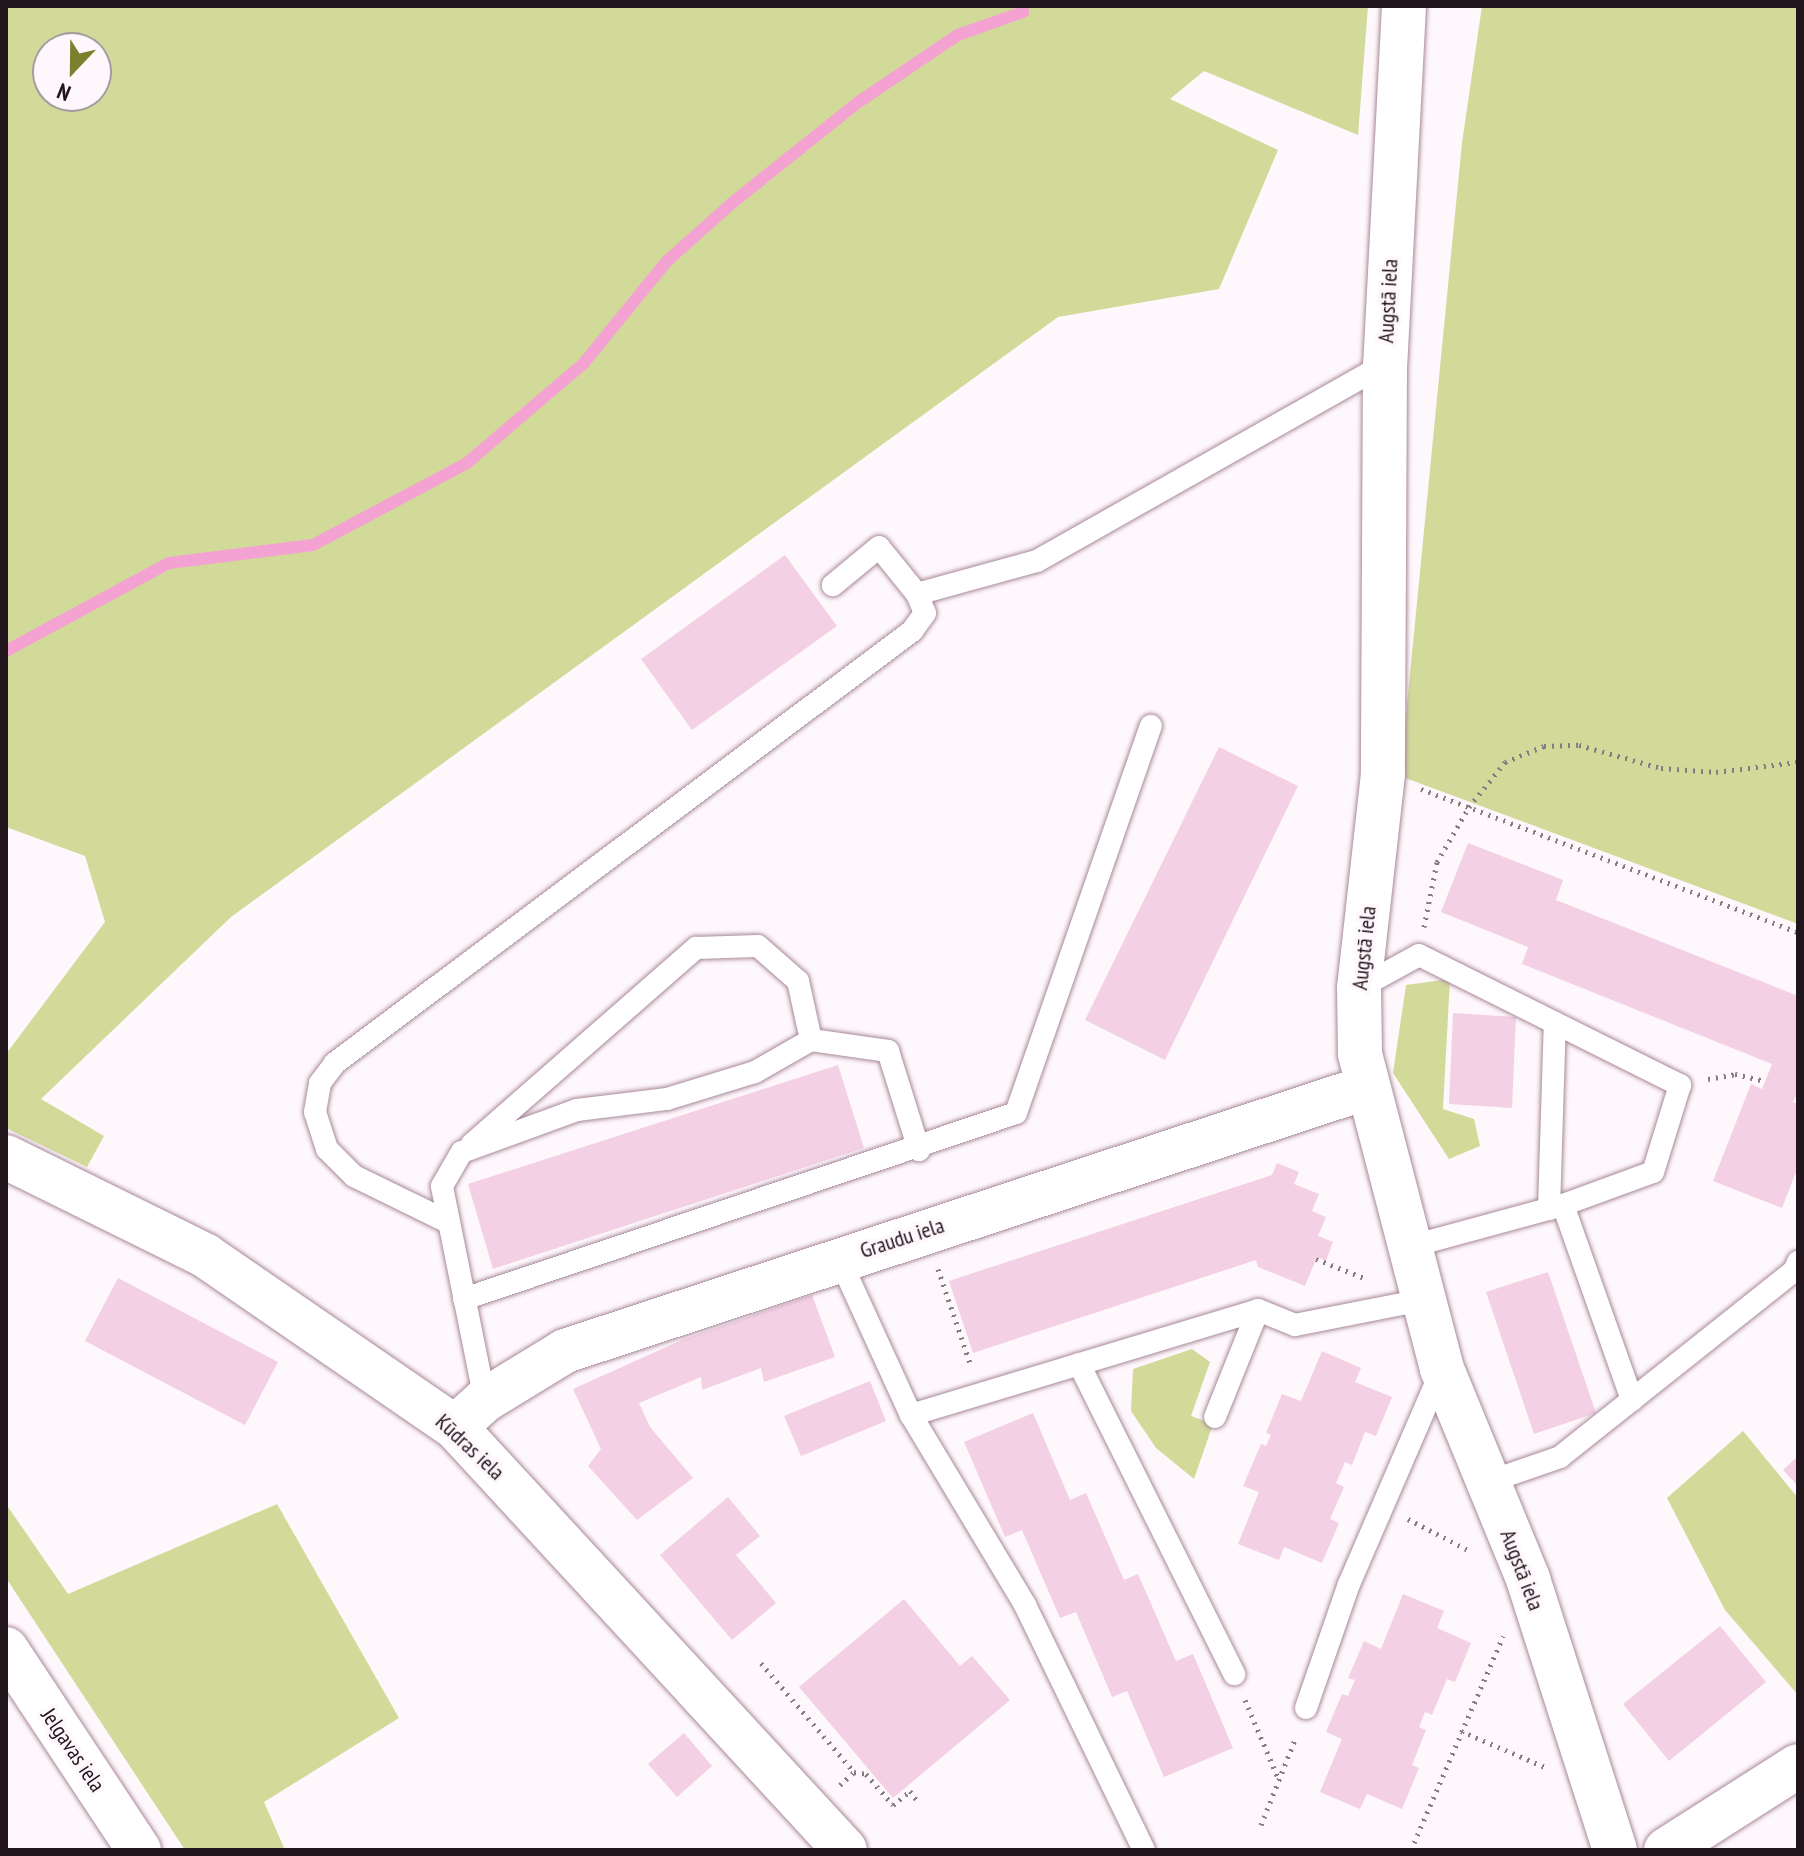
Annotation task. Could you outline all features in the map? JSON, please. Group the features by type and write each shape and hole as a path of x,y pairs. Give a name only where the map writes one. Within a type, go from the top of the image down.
{"street":[{"name":"Augstā iela","path":"1404,6 1385,364 1383,774 1359,988 1360,1054 1442,1369 1528,1579 1598,1789 1615,1850"},
{"name":"Graudu iela","path":"470,1414 565,1351 839,1258 1368,1087"},
{"name":"Kūdras iela","path":"6,1157 206,1256 470,1414 845,1850"},
{"name":"Jelgavas iela","path":"6,1649 139,1850"},
{"path":"1666,1850 1798,1766"}],"lane":[{"path":"917,594 1037,561 1385,364"},
{"path":"448,1222 354,1176 327,1149 315,1112 320,1083 335,1063 912,631 925,613 917,594 879,547 833,585"},
{"path":"464,1299 919,1150 1016,1113 1151,726"},
{"path":"470,1414 464,1299 442,1186 462,1152 696,948 758,946 798,981 811,1040"},
{"path":"1359,988 1419,955 1680,1085 1653,1172 1556,1207 1408,1247"},
{"path":"1555,1023 1556,1207 1632,1400"},
{"path":"462,1152 577,1110 667,1099 755,1072 811,1040 888,1051 919,1150"},
{"path":"839,1258 911,1415 1025,1605 1144,1850"},
{"path":"1488,1482 1560,1457 1794,1271 1798,1262"},
{"path":"911,1415 1258,1310 1295,1325 1422,1300"},
{"path":"1215,1417 1258,1310"},
{"path":"1079,1364 1234,1674"},
{"path":"1306,1708 1382,1506 1442,1369"}],"path":[{"path":"1419,955 1437,862 1469,807 1505,762 1544,746 1579,745 1661,768 1716,772 1798,762"},
{"path":"1383,774 1798,932"},
{"path":"1680,1085 1735,1074 1765,1081"},
{"path":"942,1283 980,1394"},
{"path":"1382,1506 1528,1579 1411,1850"},
{"path":"761,1663 854,1772 866,1774 893,1805 910,1791 919,1803"},
{"path":"1234,1674 1279,1780"},
{"path":"1461,1731 1598,1789"},
{"path":"1261,1825 1297,1733"}],"green space":[{"path":"6,6 1368,6 1358,135 1204,71 1170,99 1278,150 1219,289 1058,317 231,917 41,1099 104,1136 87,1167 6,1128 6,1054 105,922 85,856 6,827"},
{"path":"1482,6 1798,6 1798,924 1400,776 1462,143"},
{"path":"1450,979 1443,1109 1474,1119 1480,1146 1449,1159 1393,1073 1406,985"},
{"path":"1192,1349 1210,1362 1191,1416 1213,1424 1194,1479 1156,1448 1131,1411 1133,1369"},
{"path":"1743,1431 1798,1498 1798,1695 1725,1610 1667,1498"},
{"path":"6,1504 68,1594 277,1504 399,1718 264,1802 285,1850 185,1850 6,1578"}],"building":[{"path":"785,555 837,626 692,730 641,659"},
{"path":"1219,747 1298,786 1165,1060 1085,1020"},
{"path":"1468,843 1563,880 1556,900 1798,996 1798,1091 1793,1102 1798,1104 1798,1167 1782,1208 1713,1181 1751,1084 1762,1089 1772,1064 1522,964 1528,947 1441,912"},
{"path":"1453,1013 1516,1017 1512,1108 1449,1104"},
{"path":"838,1065 864,1148 493,1269 468,1184"},
{"path":"1277,1163 1299,1172 1294,1184 1319,1194 1312,1211 1326,1217 1318,1236 1333,1242 1326,1261 1317,1257 1305,1286 1258,1267 1256,1260 973,1353 949,1281 1272,1175"},
{"path":"1548,1272 1596,1413 1534,1434 1486,1292"},
{"path":"118,1278 278,1362 245,1425 85,1341"},
{"path":"812,1295 835,1357 764,1382 761,1368 702,1390 701,1377 639,1403 650,1427 693,1478 637,1520 588,1466 601,1449 573,1389 684,1339"},
{"path":"1322,1351 1361,1368 1355,1382 1392,1397 1376,1436 1365,1432 1352,1465 1345,1462 1336,1483 1344,1487 1330,1519 1339,1523 1322,1563 1284,1547 1279,1560 1238,1544 1259,1492 1243,1486 1261,1444 1266,1446 1271,1435 1266,1433 1282,1394 1301,1401"},
{"path":"870,1381 886,1421 801,1456 784,1416"},
{"path":"1033,1413 1070,1500 1086,1493 1124,1580 1138,1574 1176,1661 1193,1654 1233,1748 1164,1777 1127,1691 1112,1697 1076,1612 1060,1618 1022,1530 1005,1537 964,1442"},
{"path":"1798,1456 1798,1486 1783,1470"},
{"path":"728,1497 760,1536 736,1555 776,1603 732,1640 660,1555"},
{"path":"1403,1594 1444,1611 1437,1628 1471,1643 1455,1682 1447,1679 1432,1715 1425,1712 1419,1727 1426,1730 1412,1765 1419,1768 1402,1809 1367,1794 1360,1809 1320,1792 1342,1739 1326,1732 1342,1694 1348,1696 1355,1680 1348,1678 1364,1641 1381,1649"},
{"path":"904,1599 960,1666 972,1656 1010,1700 893,1798 799,1687"},
{"path":"1720,1626 1766,1682 1669,1761 1623,1704"},
{"path":"684,1733 712,1766 677,1797 648,1764"}],"waterway":[{"path":"6,651 169,563 313,545 467,463 584,363 666,262 732,203 860,101 958,35 1023,12 1022,6"}]}
